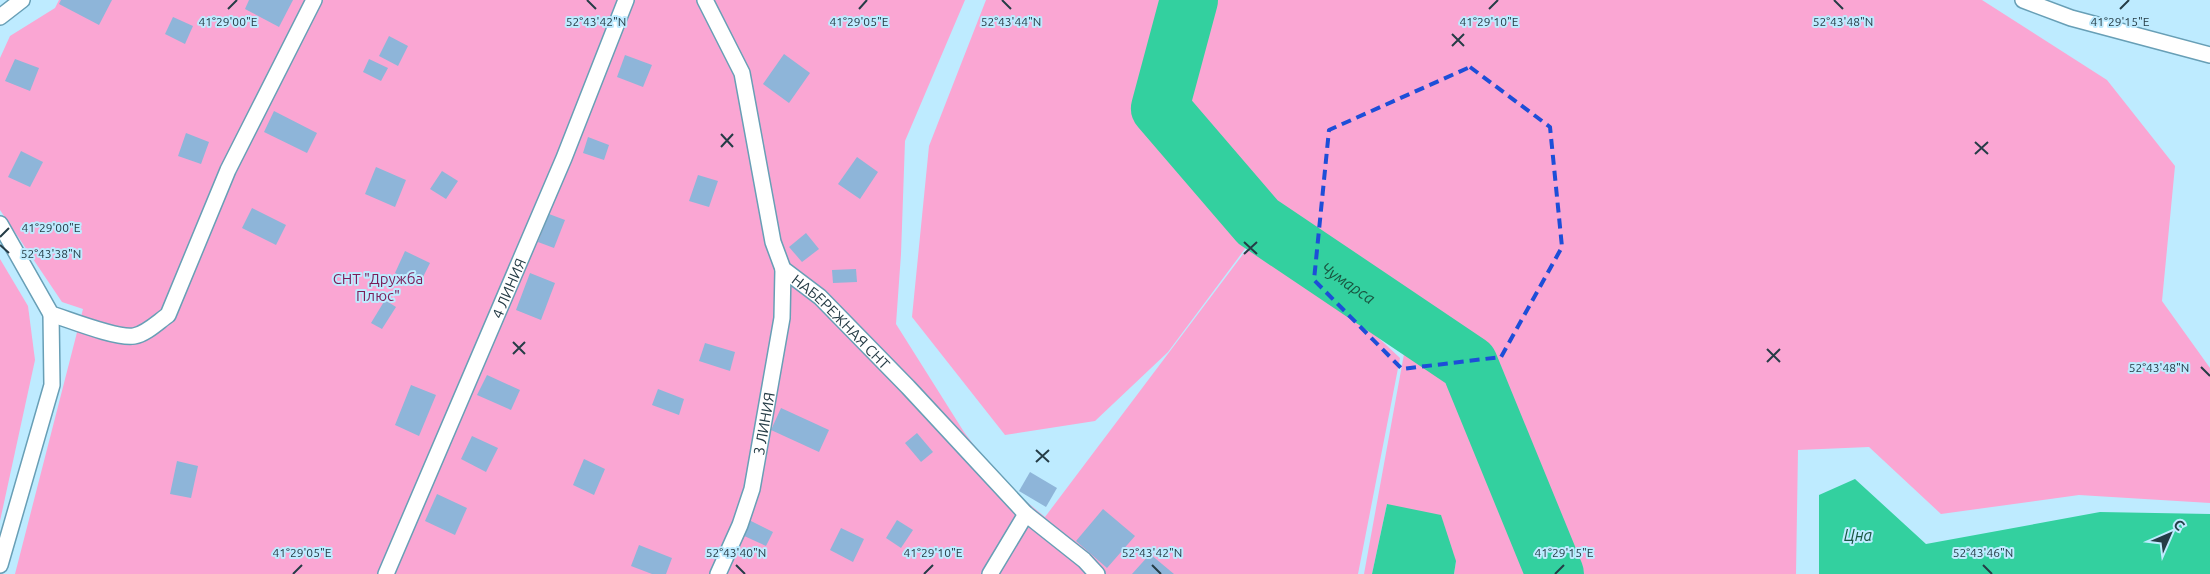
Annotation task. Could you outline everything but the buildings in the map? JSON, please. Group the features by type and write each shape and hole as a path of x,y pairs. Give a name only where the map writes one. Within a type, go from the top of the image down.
{"lane":[{"path":"0,17 22,0"},
{"path":"51,314 121,335 135,336 168,315 228,170 314,0"},
{"name":"4 ЛИНИЯ","path":"386,574 564,158 626,0"},
{"name":"НАБЕРЕЖНАЯ СНТ","path":"705,0 742,73 773,242 783,269 820,297 908,387 1026,514 1084,560 1097,574"},
{"path":"2023,0 2071,18 2210,55"},
{"path":"0,224 51,314 52,385 0,564"},
{"name":"3 ЛИНИЯ","path":"718,574 740,525 752,489 782,318 783,269"},
{"path":"990,574 1026,514"}],"highlighted area":[{"path":"1470,67 1550,127 1562,247 1501,357 1402,369 1314,280 1329,130"}],"green space":[{"name":"СНТ \"Дружба Плюс\"","path":"59,0 965,0 905,141 901,254 896,324 964,432 1000,480 1045,517 1262,229 1400,358 1358,574 15,574 83,309 62,302 0,210 0,58 10,36 55,8"},
{"path":"986,0 1982,0 2107,80 2175,166 2162,301 2210,368 2210,503 2079,495 1941,514 1869,447 1798,450 1796,574 1454,574 1456,561 1387,504 1372,574 1364,574 1404,354 1262,226 1168,352 1095,421 1005,435 912,317 929,146"},
{"path":"0,259 28,306 35,360 0,521"}],"water":[{"name":"Цна","path":"1855,479 1926,544 2100,512 2210,514 2210,574 1819,574 1819,495"},
{"path":"1387,504 1441,515 1456,561 1454,574 1372,574"}],"waterway":[{"name":"Чумарса","path":"1189,0 1160,108 1258,222 1469,364 1555,574"}]}
